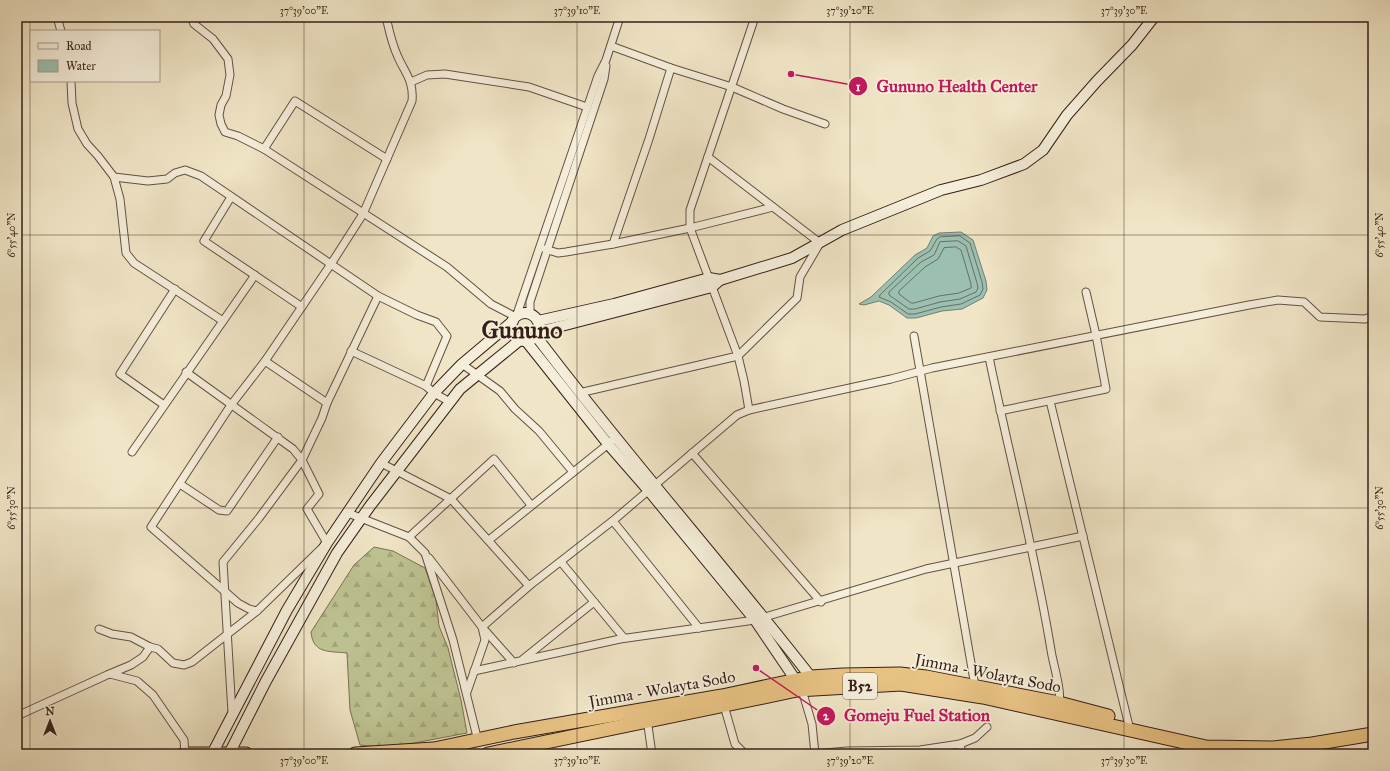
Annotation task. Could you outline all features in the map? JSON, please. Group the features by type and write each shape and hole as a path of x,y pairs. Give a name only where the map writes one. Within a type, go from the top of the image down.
{"highway":[{"name":"Jimma - Wolayta Sodo","path":"488,754 646,716 798,685 811,677 843,675 900,674 975,686 1059,704 1206,746 1232,748 1273,748 1312,744 1373,734"},
{"name":"Jimma - Wolayta Sodo","path":"798,685 821,689 901,684 1129,725"},
{"name":"Jimma - Wolayta Sodo","path":"355,754 434,752 514,732 646,716"},
{"path":"185,754 246,754"}],"main road":[{"path":"536,326 681,291 792,258 842,230 942,190 981,180 1024,164 1042,150 1067,115 1132,45 1154,17"},
{"path":"212,754 232,713 287,610 327,543 381,463 434,393 462,364 520,314 536,326 612,441"},
{"path":"514,319 512,327 516,337 523,340 612,441 760,619 821,689"},
{"path":"230,754 266,681 337,553 361,518 460,389 523,340 531,339 536,326"},
{"path":"760,619 798,685"}],"street":[{"path":"57,17 61,30"},
{"path":"191,17 194,24 213,39 228,59 230,75 226,96 221,105 220,115 221,124 225,132 238,136 264,149 447,267 491,304 514,319 544,248 604,79 606,60"},
{"path":"257,611 249,609 238,603 151,527 231,405 265,361 363,214 412,101 413,91 411,82 397,56 386,17"},
{"path":"536,326 530,302 544,248 598,76 606,60 620,17"},
{"path":"749,410 738,356 690,228 690,210 754,17"},
{"path":"611,46 671,68 732,87 783,109 825,124"},
{"path":"613,244 671,68"},
{"path":"411,82 427,76 445,74 529,86 588,108"},
{"path":"71,82 72,103 78,129 86,144 98,156 114,177 120,199 126,252 134,263 223,321"},
{"path":"264,149 295,101 387,160"},
{"path":"579,393 738,356 797,298 800,277 820,243 708,157"},
{"path":"114,177 148,181 167,179 175,173 185,170 201,176 378,296 417,315 436,322 447,336 426,386"},
{"path":"231,197 204,241 302,307"},
{"path":"544,248 558,253 613,244 690,228 773,206"},
{"path":"132,452 186,372 255,275"},
{"path":"164,405 120,374 176,289"},
{"path":"1000,411 1106,389 1086,292"},
{"path":"232,713 223,562 302,460 351,351 378,296"},
{"path":"482,627 529,586 613,521 737,415 749,410 891,379 932,368 1278,300 1304,302 1320,317 1365,319 1373,316"},
{"path":"914,336 975,686"},
{"path":"351,351 426,386 434,393 450,402"},
{"path":"989,357 1061,697 1059,704"},
{"path":"265,361 327,403"},
{"path":"462,364 500,391 515,409 539,431 573,472"},
{"path":"99,629 112,634 131,637 150,647 158,649 173,663 184,665 192,662 257,611 327,543 307,509 319,494 302,460 293,449 186,372"},
{"path":"1050,401 1129,725"},
{"path":"180,484 219,510 227,511 278,437"},
{"path":"489,540 612,441"},
{"path":"692,453 821,602"},
{"path":"410,537 494,459 531,505"},
{"path":"381,463 450,499 489,540 529,586"},
{"path":"348,513 410,537 425,553 482,627 517,662"},
{"path":"613,521 699,628"},
{"path":"474,672 624,638 760,619 926,570 1083,536"},
{"path":"425,553 453,640 478,741"},
{"path":"561,562 624,638"},
{"path":"517,662 594,602"},
{"path":"467,693 485,640 482,627"},
{"path":"17,716 131,665 143,657 150,647"},
{"path":"109,674 137,681 153,695 184,740 185,754"},
{"path":"798,685 812,724 815,754 873,753 920,750 960,744 975,738 987,727"},
{"path":"723,701 735,744 745,754"},
{"path":"646,716 652,754"},
{"path":"960,744 962,754"}],"green space":[{"path":"374,547 393,551 425,568 436,600 439,626 448,648 461,700 467,733 388,748 360,745 350,710 347,653 328,651 319,648 312,639 311,632 354,565"}],"water":[{"path":"961,232 973,240 986,281 987,290 983,298 962,309 942,311 916,318 907,318 889,305 879,301 864,305 859,304 871,297 915,255 927,248 933,236 939,233"}],"place":[{"name":"Gununo Health Center","path":"791,74"},
{"name":"Gomeju Fuel Station","path":"756,668"}],"district":[{"name":"Gununo","path":"522,330"}]}
